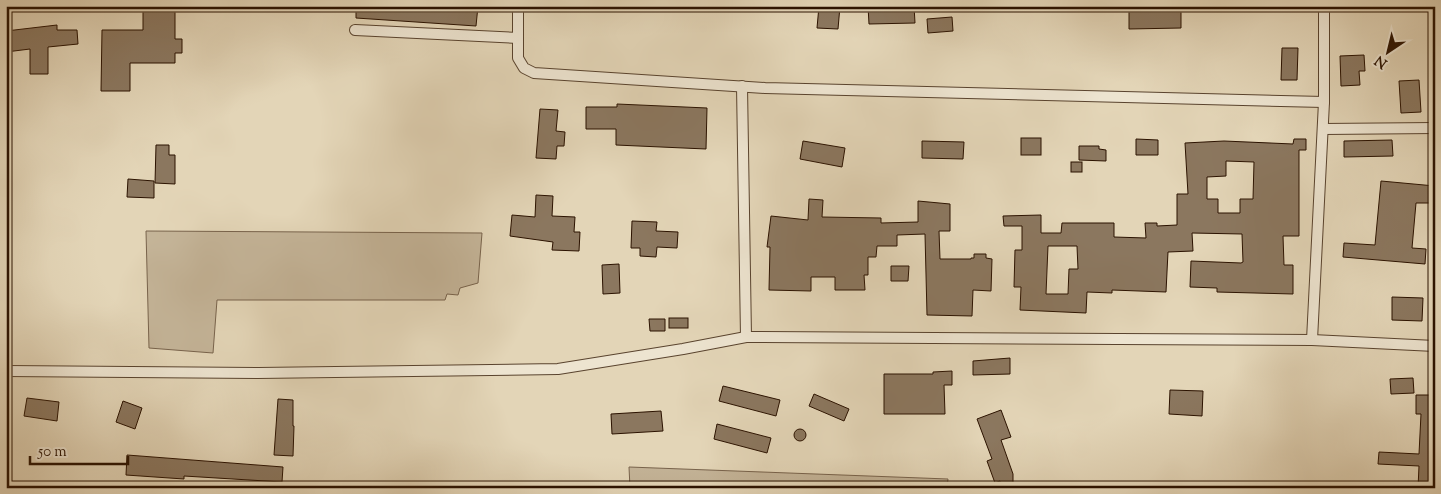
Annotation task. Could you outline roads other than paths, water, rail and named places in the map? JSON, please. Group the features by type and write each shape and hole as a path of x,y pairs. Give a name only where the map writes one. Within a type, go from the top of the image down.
{"street":[{"path":"518,6 518,58 524,68 534,73 765,88 1324,102"},
{"path":"1312,340 1324,102 1324,6"},
{"path":"354,30 518,38"},
{"path":"742,86 746,337"},
{"path":"1322,129 1435,128"},
{"path":"6,371 258,373 558,369 746,337 1312,340 1435,346"}]}
